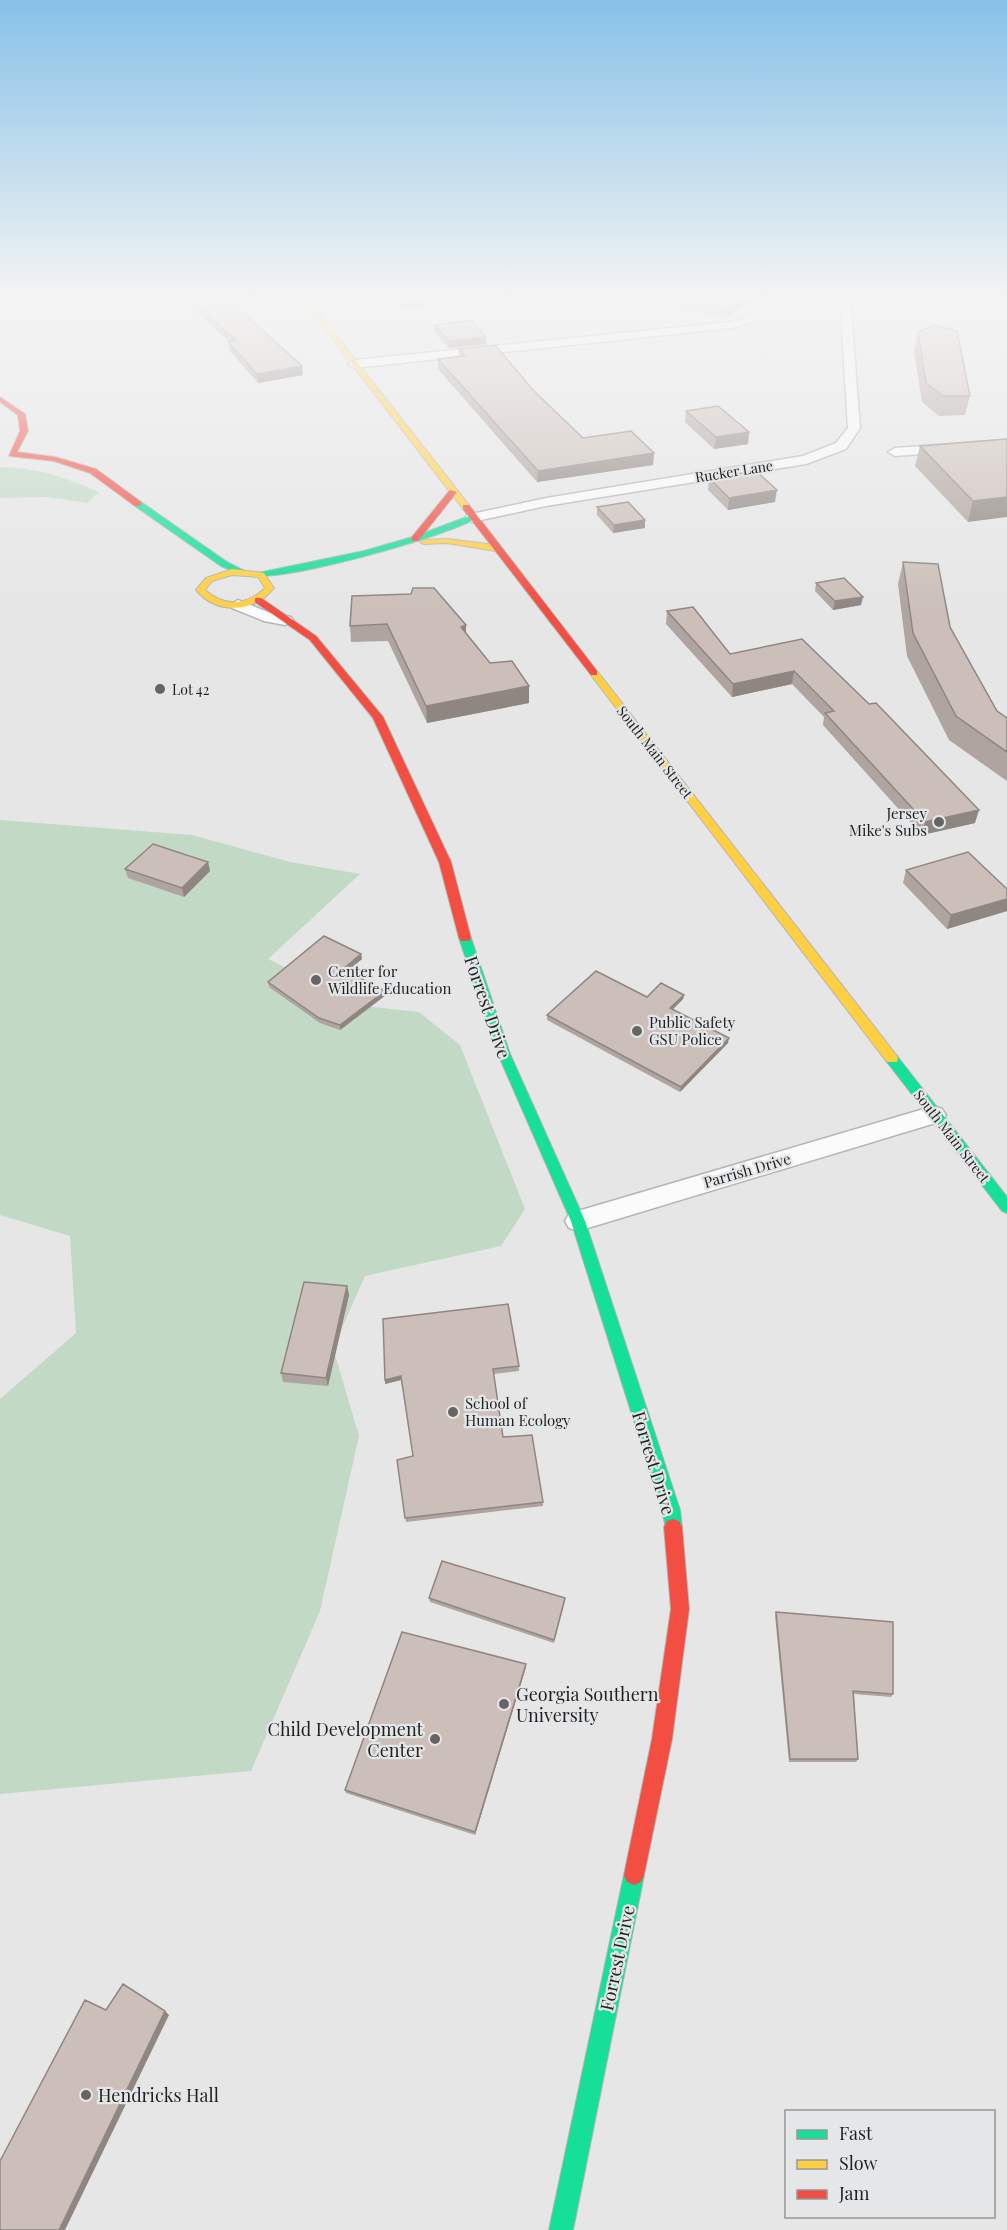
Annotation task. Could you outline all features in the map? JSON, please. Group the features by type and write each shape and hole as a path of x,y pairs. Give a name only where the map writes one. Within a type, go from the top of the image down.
{"street":[{"path":"3,401 21,414 24,431 6,454"},
{"name":"South Main Street","path":"383,401 882,1043 925,1118 1007,1207"},
{"name":"Rucker Lane","path":"472,518 546,502 806,460 841,446 854,428 852,401"},
{"path":"895,452 1007,444"},
{"path":"6,454 55,459 93,471 224,564 242,572"},
{"path":"408,541 453,492"},
{"path":"330,563 257,574 242,572 223,574 206,581 200,590 205,599 219,604 238,604 262,596 280,584 330,563 408,541 472,518"},
{"path":"165,524 187,553 201,565 206,581"},
{"path":"408,541 447,541 496,548"},
{"path":"257,574 269,583 262,596"},
{"name":"Forrest Drive","path":"262,596 285,620 313,638 378,717 445,862 463,933 504,1054 578,1221 670,1510 680,1609 662,1739 561,2230"},
{"path":"238,604 270,618 285,620"},
{"name":"Parrish Drive","path":"578,1221 925,1118"}],"green space":[{"path":"0,467 51,474 99,492 88,503 47,497 0,498"},
{"path":"0,820 192,835 290,862 360,874 268,959 365,1006 419,1012 460,1045 525,1209 501,1246 365,1276 333,1348 359,1436 320,1611 251,1771 0,1794 0,1399 76,1333 70,1236 0,1215"}],"building":[{"path":"476,401 544,401 583,438 631,431 654,453 538,471"},
{"path":"718,406 749,432 716,437 686,411"},
{"path":"1007,439 1007,497 973,501 920,446"},
{"path":"756,471 777,490 729,498 709,478"},
{"path":"628,502 645,520 614,525 597,507"},
{"path":"903,562 938,564 950,627 997,711 1007,718 1007,752 956,716 913,633"},
{"path":"844,578 863,597 835,601 816,583"},
{"path":"413,588 434,588 466,625 461,627 490,663 512,661 529,686 426,706 387,624 350,626 352,596 411,594"},
{"path":"693,607 730,654 802,639 869,704 876,703 979,810 925,822 825,713 834,711 794,671 733,684 667,611"},
{"path":"153,844 208,862 182,888 125,869"},
{"path":"968,852 1007,889 1007,899 951,915 906,870"},
{"name":"Center for Wildlife Education","path":"324,936 361,954 343,969 385,991 340,1025 319,1018 268,982"},
{"name":"Public Safety GSU Police","path":"596,971 647,997 661,983 684,995 670,1008 729,1038 681,1087 547,1015"},
{"path":"304,1282 347,1286 326,1378 281,1373"},
{"name":"School of Human Ecology","path":"508,1304 519,1366 493,1369 503,1437 532,1435 543,1502 405,1518 397,1460 413,1456 401,1376 385,1380 383,1319"},
{"path":"442,1561 565,1598 554,1640 429,1598"},
{"path":"776,1612 893,1622 893,1694 853,1691 858,1759 790,1759"},
{"name":"Child Development Center","path":"402,1632 526,1664 475,1832 345,1790"},
{"name":"Hendricks Hall","path":"123,1984 165,2011 59,2230 0,2230 0,2161 85,2000 106,2010"}],"traffic: fast":[{"path":"138,504 224,564 242,572"},
{"path":"257,574 340,560 419,537 472,518"},
{"path":"465,938 504,1054 578,1221 671,1510 673,1527"},
{"path":"892,1059 1007,1207"},
{"path":"561,2230 634,1875"}],"traffic: slow":[{"path":"384,401 466,507"},
{"path":"424,542 447,541 496,548"},
{"path":"232,572 261,575 270,588 254,601 235,606 216,602 200,590 209,579 232,572"},
{"path":"594,673 892,1059"}],"traffic: jam":[{"path":"3,401 21,414 24,431 12,454 55,459 93,471 138,504"},
{"path":"415,539 453,492"},
{"path":"466,507 594,673"},
{"path":"258,600 313,638 378,717 445,862 465,938"},
{"path":"634,1875 662,1739 680,1609 673,1527"}],"place":[{"name":"Lot 42","path":"160,689"},
{"name":"Jersey Mike's Subs","path":"939,822"},
{"name":"Center for Wildlife Education","path":"316,980"},
{"name":"Public Safety GSU Police","path":"637,1031"},
{"name":"School of Human Ecology","path":"453,1412"},
{"name":"Georgia Southern University","path":"504,1704"},
{"name":"Child Development Center","path":"435,1739"},
{"name":"Hendricks Hall","path":"86,2095"}]}
